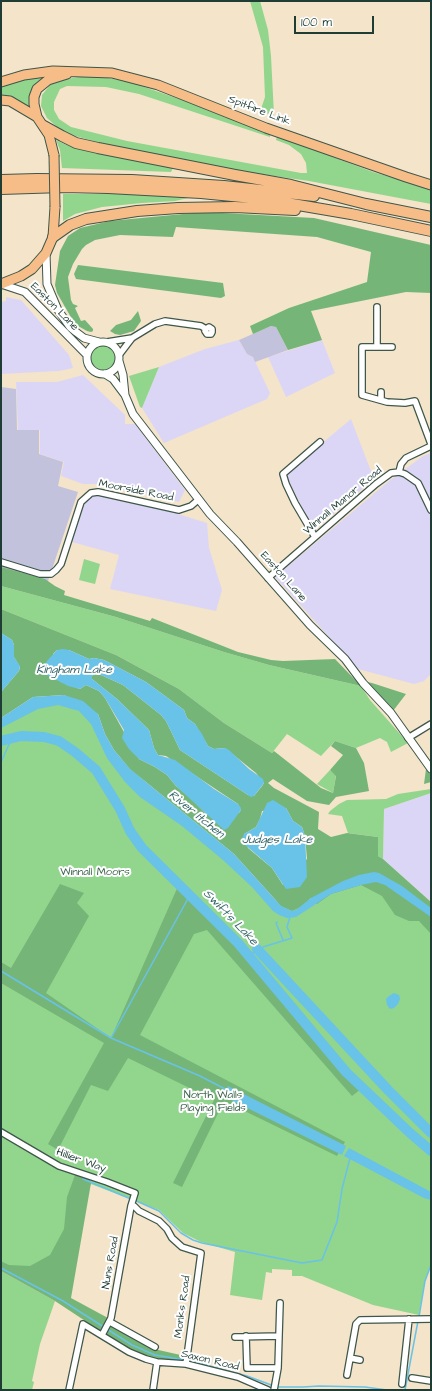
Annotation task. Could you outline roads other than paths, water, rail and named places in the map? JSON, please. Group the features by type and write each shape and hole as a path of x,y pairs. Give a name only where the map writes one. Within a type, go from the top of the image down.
{"highway":[{"name":"Spitfire Link","path":"1,82 53,71 112,72 158,85 266,128 406,177 431,184"},
{"name":"Spitfire Link","path":"37,117 34,97 37,89 48,80 76,71"},
{"path":"1,100 10,102 37,117 49,135 54,155 55,207 53,237 46,253 32,269 22,276 1,284"},
{"path":"44,126 76,143 125,154 291,185 346,199 431,217"},
{"path":"1,180 132,180 224,186 346,199"},
{"path":"1,189 49,187 93,188 201,193 263,199 351,214 431,231"},
{"path":"53,237 70,225 86,219 137,211 178,208 235,207 351,214"}],"street":[{"name":"Easton Lane","path":"46,253 45,274 47,284 58,310 70,327 76,332 84,338 99,342"},
{"name":"Easton Lane","path":"1,284 26,292 86,355"},
{"path":"377,308 377,346"},
{"path":"132,338 119,358 114,370 105,374 98,374 92,371 86,355 91,346 99,342 132,338 155,324 165,321 201,326 206,329"},
{"path":"107,342 114,346 119,358"},
{"name":"Winnall Manor Road","path":"268,578 386,475 399,472 401,464 406,458 431,445 415,401 397,403 362,395 362,347 392,347"},
{"name":"Easton Lane","path":"119,358 123,375 125,395"},
{"name":"Easton Lane","path":"105,374 113,379 125,395 133,414 198,500 310,625 345,659 363,683 391,713 431,769"},
{"path":"381,392 381,400"},
{"path":"315,537 290,492 282,474 320,442"},
{"path":"399,472 408,475 418,483 431,510"},
{"name":"Moorside Road","path":"1,562 40,574 47,575 53,573 61,564 81,502 91,493 98,492 179,510 191,506 198,500"},
{"path":"408,738 431,724"},
{"name":"Hillier Way","path":"1,1132 59,1166 135,1193"},
{"name":"Nuns Road","path":"102,1335 110,1322 135,1193"},
{"name":"Monks Road","path":"132,1204 140,1211 159,1221 167,1228 172,1238 182,1247 201,1253 186,1364"},
{"path":"272,1390 278,1368 280,1303"},
{"path":"347,1375 356,1324 360,1320 431,1319"},
{"path":"402,1384 410,1320"},
{"path":"110,1322 155,1347"},
{"name":"Saxon Road","path":"69,1390 83,1324 129,1352 157,1362 186,1364 238,1377 272,1390"},
{"path":"246,1336 247,1368 278,1368"},
{"path":"235,1337 279,1336"},
{"path":"350,1358 360,1360"},
{"path":"153,1390 157,1362"},
{"path":"412,1378 431,1381"}],"water":[{"path":"1,633 12,640 14,645 14,657 20,666 19,671 1,692"},
{"name":"Kingham Lake","path":"57,650 69,650 89,659 94,658 104,660 146,682 184,710 187,718 195,724 208,746 214,749 225,748 229,750 249,769 263,779 264,783 254,796 251,797 180,750 166,721 161,715 123,685 101,675 96,674 92,676 92,679 117,699 149,730 154,748 158,755 175,760 214,789 238,804 241,810 228,828 224,830 176,786 167,775 139,759 129,749 122,738 124,730 105,698 99,691 86,685 80,689 68,686 45,674 44,666 47,661"},
{"path":"64,695 83,701 98,714 105,734 114,750 130,769 234,854 281,906 292,911 296,910 311,898 343,881 359,875 374,872 379,873 402,886 431,908 431,917 385,885 376,882 331,894 296,917 287,918 279,915 273,911 252,887 223,860 182,826 140,797 125,782 107,758 91,724 79,711 58,705 38,709 1,728 1,718 33,697"},
{"name":"Judges Lake","path":"273,800 286,808 293,821 302,827 305,836 307,877 300,887 286,889 272,868 243,843 242,839 244,834 256,827 267,803"},
{"path":"394,993 399,995 400,999 394,1008 390,1009 387,1005 386,999"},
{"path":"228,1086 346,1146 342,1155 223,1096"},
{"path":"349,1148 431,1192 431,1200 424,1198 344,1156"}],"waterway":[{"name":"Swift's Lake","path":"1,741 21,736 44,737 59,741 75,752 96,770 120,809 130,831 142,848 238,943 346,1072 431,1151"},
{"path":"1,762 12,738"},
{"path":"111,1038 190,895"},
{"path":"263,947 292,938 287,927 290,917"},
{"path":"277,922 276,923 283,940"},
{"path":"257,949 388,1090 431,1133"},
{"path":"248,954 259,951"},
{"path":"1,971 111,1038 200,1076 227,1090"},
{"path":"134,1200 159,1211 181,1233 202,1243 302,1263 322,1260 337,1222 342,1189 350,1158"},
{"path":"83,1179 131,1199"},
{"path":"419,1317 425,1281 431,1265"},
{"path":"1,1268 63,1301 132,1345 155,1355 191,1361 247,1376 274,1386"},
{"path":"405,1390 418,1321"},
{"path":"277,1387 365,1387 387,1390"}],"water label":[{"name":"River Itchen","path":"196,815"}],"park label":[{"name":"Winnall Moors","path":"95,873"},
{"name":"North Walls Playing Fields","path":"213,1102"}]}
